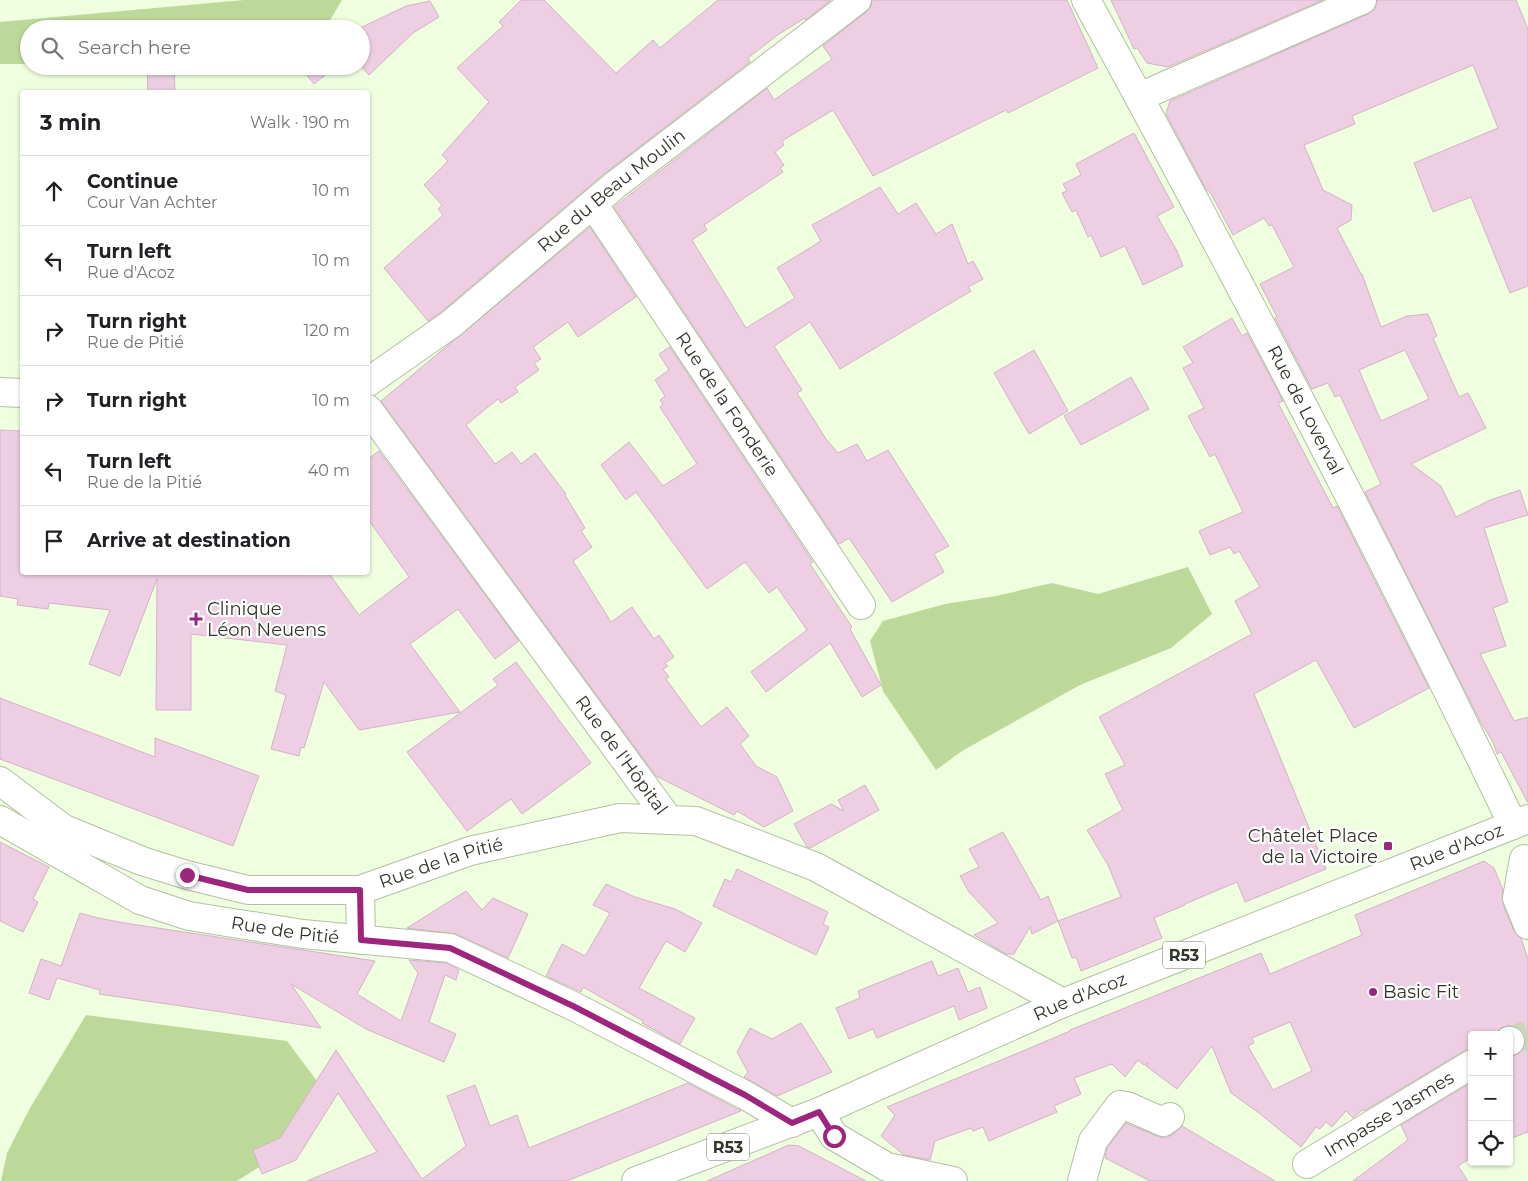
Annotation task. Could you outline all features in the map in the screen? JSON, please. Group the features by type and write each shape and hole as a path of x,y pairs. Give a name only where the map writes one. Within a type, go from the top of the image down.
{"street":[{"name":"Rue du Beau Moulin","path":"370,381 451,324 593,204 857,0"},
{"name":"Rue de Loverval","path":"1086,0 1309,417 1451,697 1520,822 1526,860"},
{"path":"1139,97 1362,0"},
{"name":"Rue de la Fonderie","path":"593,204 861,605"},
{"path":"0,392 20,394"},
{"name":"Rue de l'Hôpital","path":"370,412 669,820 696,821 816,867 1063,1003"},
{"name":"Rue de la Pitié","path":"0,781 64,829 142,860 187,875 248,890 360,890 470,851 620,818 669,820"},
{"name":"Rue de Pitié","path":"0,820 140,900 189,916 303,934 450,948 573,1006 745,1095 792,1123"},
{"name":"Rue d'Acoz","path":"636,1181 792,1123 1063,1003 1520,822"},
{"path":"1526,860 1517,898 1528,925"},
{"path":"360,890 361,940"},
{"name":"Impasse Jasmes","path":"1307,1164 1468,1066"},
{"path":"1082,1181 1093,1141 1120,1105 1128,1106 1163,1122 1170,1117"},
{"path":"819,1112 834,1136 886,1174 953,1181"}],"green space":[{"path":"244,0 342,0 330,20 22,20"},
{"path":"20,20 20,64 0,64 0,22"},
{"path":"1188,567 1212,614 1171,648 1080,685 962,751 936,770 883,691 870,641 883,621 945,604 996,596 1052,583 1098,594"},
{"path":"86,1015 287,1041 317,1081 304,1139 237,1181 1,1181 7,1153 30,1108"}],"building":[{"path":"521,0 544,0 616,73 653,40 660,48 718,0 831,0 806,20 805,18 779,34 748,58 750,62 605,173 428,321 384,268 443,215 438,209 442,205 424,185 448,161 442,155 489,102 457,68 503,26 499,22"},
{"path":"872,0 1067,0 1098,68 1008,113 1006,110 873,176 833,110 782,141 784,145 775,152 784,165 780,168 783,172 704,225 707,230 692,240 746,328 795,298 777,268 821,241 812,225 880,187 898,214 916,203 936,234 952,224 968,264 973,261 983,279 968,287 971,291 840,369 810,322 774,346 802,390 797,393 826,439 838,453 857,444 867,461 888,450 949,546 934,554 944,572 892,602 849,538 839,544 614,207 767,88 774,100 832,59 823,46 866,12 871,6"},
{"path":"1111,0 1323,0 1168,67 1147,63 1137,48 1134,49"},
{"path":"1377,0 1516,0 1528,29 1528,286 1510,293 1471,197 1433,212 1414,163 1498,128 1473,65 1352,116 1355,124 1304,145 1323,190 1352,205 1351,220 1337,228 1362,274 1381,327 1407,316 1428,314 1437,336 1433,338 1459,397 1468,393 1486,428 1411,464 1441,486 1456,517 1490,500 1520,490 1528,515 1484,528 1508,602 1493,608 1506,646 1480,654 1514,721 1528,717 1528,803 1501,752 1497,754 1493,742 1480,721 1365,492 1381,484 1340,395 1335,397 1328,383 1312,389 1275,318 1277,317 1260,284 1294,267 1272,225 1269,226 1264,218 1233,235 1166,114 1170,101 1368,14 1375,9","holes":["1405,350 1429,399 1381,421 1359,370"]},
{"path":"430,1 439,17 413,33 370,74 370,23 406,6"},
{"path":"147,75 174,75 175,90 148,90"},
{"path":"306,75 326,75 314,84"},
{"path":"1134,133 1174,207 1157,216 1177,251 1183,266 1143,285 1125,246 1101,257 1091,235 1088,237 1076,210 1072,212 1062,193 1067,191 1063,184 1081,175 1076,164"},
{"path":"590,227 636,297 578,337 568,322 533,347 541,359 534,363 539,370 515,387 518,392 501,403 498,399 466,425 495,464 512,452 521,464 535,453 566,494 585,528 581,531 592,547 573,561 611,622 632,607 654,639 659,635 674,657 665,663 668,666 663,669 669,677 666,679 701,727 727,707 749,736 740,744 756,766 777,777 793,811 764,827 737,811 734,815 656,776 381,401"},
{"path":"1232,318 1242,336 1247,333 1283,401 1278,403 1333,508 1337,506 1429,688 1354,728 1316,660 1254,694 1326,869 1245,902 1237,882 1154,918 1162,938 1081,971 1076,957 1072,958 1058,921 1121,897 1108,865 1087,830 1123,810 1105,774 1125,765 1099,717 1252,634 1235,601 1260,587 1239,551 1234,554 1230,547 1210,555 1199,531 1243,512 1215,454 1210,457 1188,416 1204,408 1183,368 1193,363 1183,347"},
{"path":"670,347 813,562 810,564 852,627 850,629 881,685 862,697 830,643 766,692 751,672 807,630 777,587 769,593 745,562 707,589 636,492 626,500 601,465 629,442 663,486 697,464 660,407 663,404 660,400 665,396 655,380 669,370 659,354"},
{"path":"1034,350 1068,411 1029,434 994,373"},
{"path":"1131,377 1149,409 1081,445 1064,416"},
{"path":"0,430 20,431 20,575 330,575 359,615 409,577 370,522 370,458 379,451 519,641 495,659 458,609 410,644 460,712 359,730 324,682 304,748 301,747 299,756 271,749 286,695 275,691 287,645 191,634 191,710 156,710 157,579 120,676 89,664 110,610 49,603 48,609 17,605 18,599 0,596"},
{"path":"516,662 591,763 522,814 511,799 467,831 407,752 498,685 493,679"},
{"path":"0,698 155,757 155,738 259,776 233,846 0,759"},
{"path":"865,785 879,810 810,848 807,847 794,824 831,804 844,811 838,800"},
{"path":"1003,832 1041,900 1048,896 1058,921 1032,934 1030,927 1014,954 1006,954 974,935 998,923 969,892 960,876 979,867 969,849"},
{"path":"0,842 49,867 33,899 38,902 23,932 0,921"},
{"path":"1484,861 1494,868 1503,890 1503,904 1514,931 1521,938 1528,959 1528,1132 1513,1138 1513,1056 1524,1048 1526,1041 1524,1034 1518,1028 1509,1025 1498,1031 1468,1031 1468,1050 1364,1111 1362,1110 1353,1118 1346,1111 1332,1127 1326,1122 1320,1129 1316,1127 1301,1147 1231,1093 1212,1046 1177,1089 1146,1066 1148,1063 1144,1065 1138,1060 1125,1077 1112,1064 1074,1078 1081,1094 1054,1106 1057,1112 989,1141 983,1127 973,1131 971,1128 935,1141 930,1160 904,1155 881,1136 895,1115 887,1107 1070,1030 1261,953 1270,974 1362,935 1355,915","holes":["1290,1022 1312,1071 1273,1090 1248,1046 1254,1043 1252,1038"]},
{"path":"737,869 828,912 823,924 829,927 816,955 713,906 725,879 731,882"},
{"path":"606,884 635,897 675,909 702,923 685,952 666,941 639,988 695,1018 680,1044 583,987 581,992 546,976 562,944 585,956 610,913 593,905"},
{"path":"466,891 482,910 493,898 528,914 508,958 456,934 407,928"},
{"path":"80,913 125,923 375,961 357,994 401,1021 418,973 409,960 446,963 459,970 456,980 445,975 429,1022 456,1034 444,1062 366,1029 291,984 321,1028 99,994 100,990 57,978 49,1000 29,993 41,959 61,966"},
{"path":"932,961 938,976 958,968 968,992 980,987 987,1008 959,1020 954,1006 877,1038 873,1029 849,1039 836,1008 860,998 858,991"},
{"path":"801,1023 832,1072 777,1096 744,1077 748,1072 737,1052 750,1028 772,1039"},
{"path":"336,1050 422,1179 466,1146 447,1096 475,1085 490,1126 517,1115 529,1148 688,1083 741,1111 567,1181 307,1181 377,1152 338,1093 296,1160 262,1174 253,1150 280,1138"},
{"path":"1468,1084 1468,1160 1458,1166 1468,1181 1353,1181 1408,1140 1401,1125"},
{"path":"1126,1123 1164,1138 1172,1135 1182,1126 1275,1181 1150,1181 1105,1158 1107,1148"},
{"path":"789,1145 799,1146 866,1181 707,1181"}],"tunnel":[{"path":"1513,1040 1528,1034"}],"place":[{"name":"Clinique Léon Neuens","path":"196,619"},
{"name":"Châtelet Place de la Victoire","path":"1388,846"},
{"name":"Basic Fit","path":"1373,992"}],"route":[{"path":"187,875 248,890 360,890 361,940 450,948 573,1006 745,1095 792,1123 819,1112 834,1136"}]}
